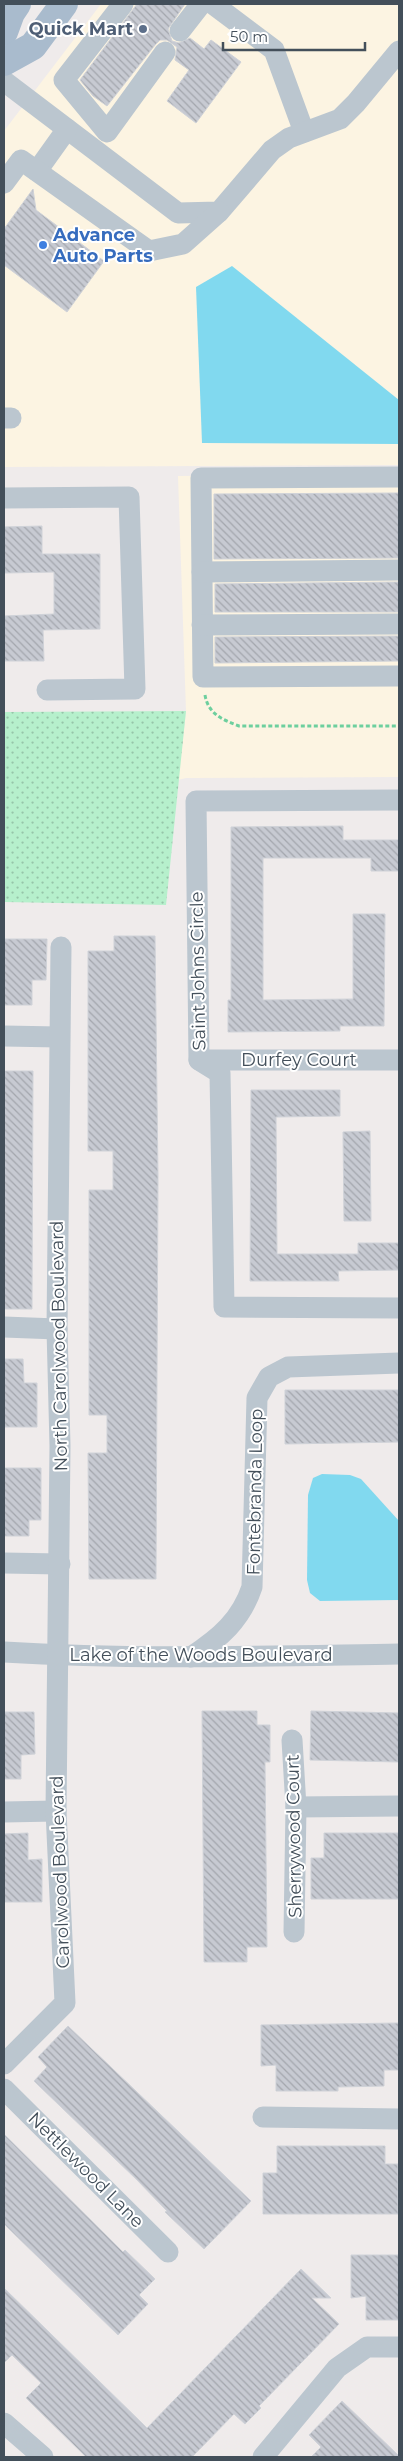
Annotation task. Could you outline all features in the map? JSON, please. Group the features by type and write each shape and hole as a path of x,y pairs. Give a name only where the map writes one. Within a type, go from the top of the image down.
{"main road":[{"path":"4,32 11,13 17,4"},
{"path":"4,62 33,46 64,4"}],"street":[{"path":"107,132 64,80 123,4"},
{"path":"180,31 201,4"},
{"path":"213,4 274,50 304,132"},
{"path":"4,183 21,160 148,251 183,244 219,212 272,150 289,138 340,119 356,103 399,51"},
{"path":"93,149 165,52"},
{"path":"4,81 178,213 219,212"},
{"path":"37,171 67,129"},
{"path":"399,477 201,478 203,677 399,676"},
{"path":"4,498 129,497 134,689 47,690"},
{"path":"202,572 399,570"},
{"path":"202,626 399,624"},
{"name":"Saint Johns Circle","path":"399,800 196,801 199,1060 220,1073 224,1307 399,1308"},
{"name":"North Carolwood Boulevard","path":"59,1656 60,1446 57,1329 61,947"},
{"path":"4,1036 59,1037"},
{"name":"Durfey Court","path":"199,1060 399,1060"},
{"path":"4,1328 57,1329"},
{"name":"Fontebranda Loop","path":"191,1657 220,1636 236,1621 247,1602 252,1587 257,1398 269,1377 288,1367 399,1363"},
{"path":"4,1563 60,1564"},
{"name":"Lake of the Woods Boulevard","path":"4,1652 59,1656 191,1657 399,1654"},
{"name":"Carolwood Boulevard","path":"4,2064 65,2002 56,1811 59,1656"},
{"name":"Sherrywood Court","path":"292,1740 296,1807 294,1932"},
{"path":"296,1807 399,1806"},
{"path":"4,1812 56,1811"},
{"name":"Nettlewood Lane","path":"4,2089 168,2252"},
{"path":"263,2117 399,2119"},
{"path":"268,2455 337,2368 367,2347 399,2347"},
{"path":"4,2423 42,2457"}],"path":[{"path":"203,677 206,701 219,719 239,726 399,726"}],"shaded area":[{"path":"101,4 399,4 399,465 4,467 4,131"},
{"path":"399,474 399,777 186,778 178,780 186,711 178,476"}],"green space":[{"path":"186,711 166,905 4,902 4,712"}],"water":[{"path":"232,266 399,400 399,444 202,443 196,287"},
{"path":"322,1474 350,1475 361,1479 399,1521 399,1600 320,1601 310,1593 307,1580 308,1495 313,1478"}],"building":[{"path":"137,4 185,4 168,29 172,41 179,43 190,38 204,49 211,40 241,62 196,123 167,101 189,70 175,60 177,47 167,40 160,40 155,45 107,106 93,96 80,80"},
{"name":"Advance Auto Parts","path":"33,189 36,210 104,261 67,312 4,265 4,229"},
{"path":"399,493 399,558 214,559 214,494"},
{"path":"42,526 42,554 100,554 100,629 43,630 44,661 4,661 4,616 54,614 54,572 4,573 4,527"},
{"path":"399,582 399,612 215,612 215,584"},
{"path":"399,636 399,661 215,663 215,637"},
{"path":"343,826 343,840 399,840 399,871 371,871 371,858 263,858 263,1000 353,999 353,914 385,914 384,1026 340,1026 340,1031 228,1032 228,1000 231,1000 231,827"},
{"path":"114,936 155,936 158,1177 156,1579 89,1579 88,1453 107,1453 107,1415 89,1415 89,1190 113,1190 113,1151 88,1151 88,951 114,951"},
{"path":"4,939 47,939 46,980 32,980 32,1005 4,1005"},
{"path":"4,1071 33,1071 32,1309 4,1309"},
{"path":"251,1090 340,1090 340,1116 276,1117 277,1254 358,1254 358,1243 399,1243 399,1270 338,1271 339,1281 250,1281"},
{"path":"370,1131 371,1221 344,1221 343,1132"},
{"path":"4,1359 23,1359 24,1383 37,1383 37,1427 4,1427"},
{"path":"285,1390 399,1390 399,1442 285,1444"},
{"path":"4,1468 41,1468 41,1520 29,1520 29,1536 4,1536"},
{"path":"202,1711 257,1711 257,1725 270,1725 270,1762 265,1762 267,1947 247,1947 247,1962 204,1962"},
{"path":"311,1711 399,1713 399,1762 310,1760"},
{"path":"4,1712 34,1712 35,1754 21,1755 21,1779 4,1779"},
{"path":"28,1833 28,1860 42,1859 42,1902 4,1902 4,1834"},
{"path":"324,1833 399,1833 399,1899 311,1899 311,1858 324,1858"},
{"path":"399,2023 399,2070 384,2070 384,2086 338,2087 338,2091 276,2091 276,2065 261,2066 261,2025"},
{"path":"68,2026 251,2201 204,2249 165,2212 167,2211 136,2179 34,2081 47,2067 38,2057"},
{"path":"4,2134 123,2252 125,2250 155,2279 139,2295 148,2304 118,2335 4,2224"},
{"path":"277,2146 385,2146 385,2164 398,2164 398,2214 263,2214 263,2173 277,2173"},
{"path":"351,2255 399,2255 399,2320 366,2320 366,2296 351,2298"},
{"path":"301,2269 331,2298 312,2298 339,2324 259,2406 261,2408 245,2424 234,2414 192,2457 86,2457 26,2398 41,2383 12,2355 4,2363 4,2288 147,2428"},
{"path":"342,2401 399,2457 311,2457 321,2447 309,2435"}],"place":[{"name":"Quick Mart","path":"143,29"},
{"name":"Advance Auto Parts","path":"43,245"}]}
